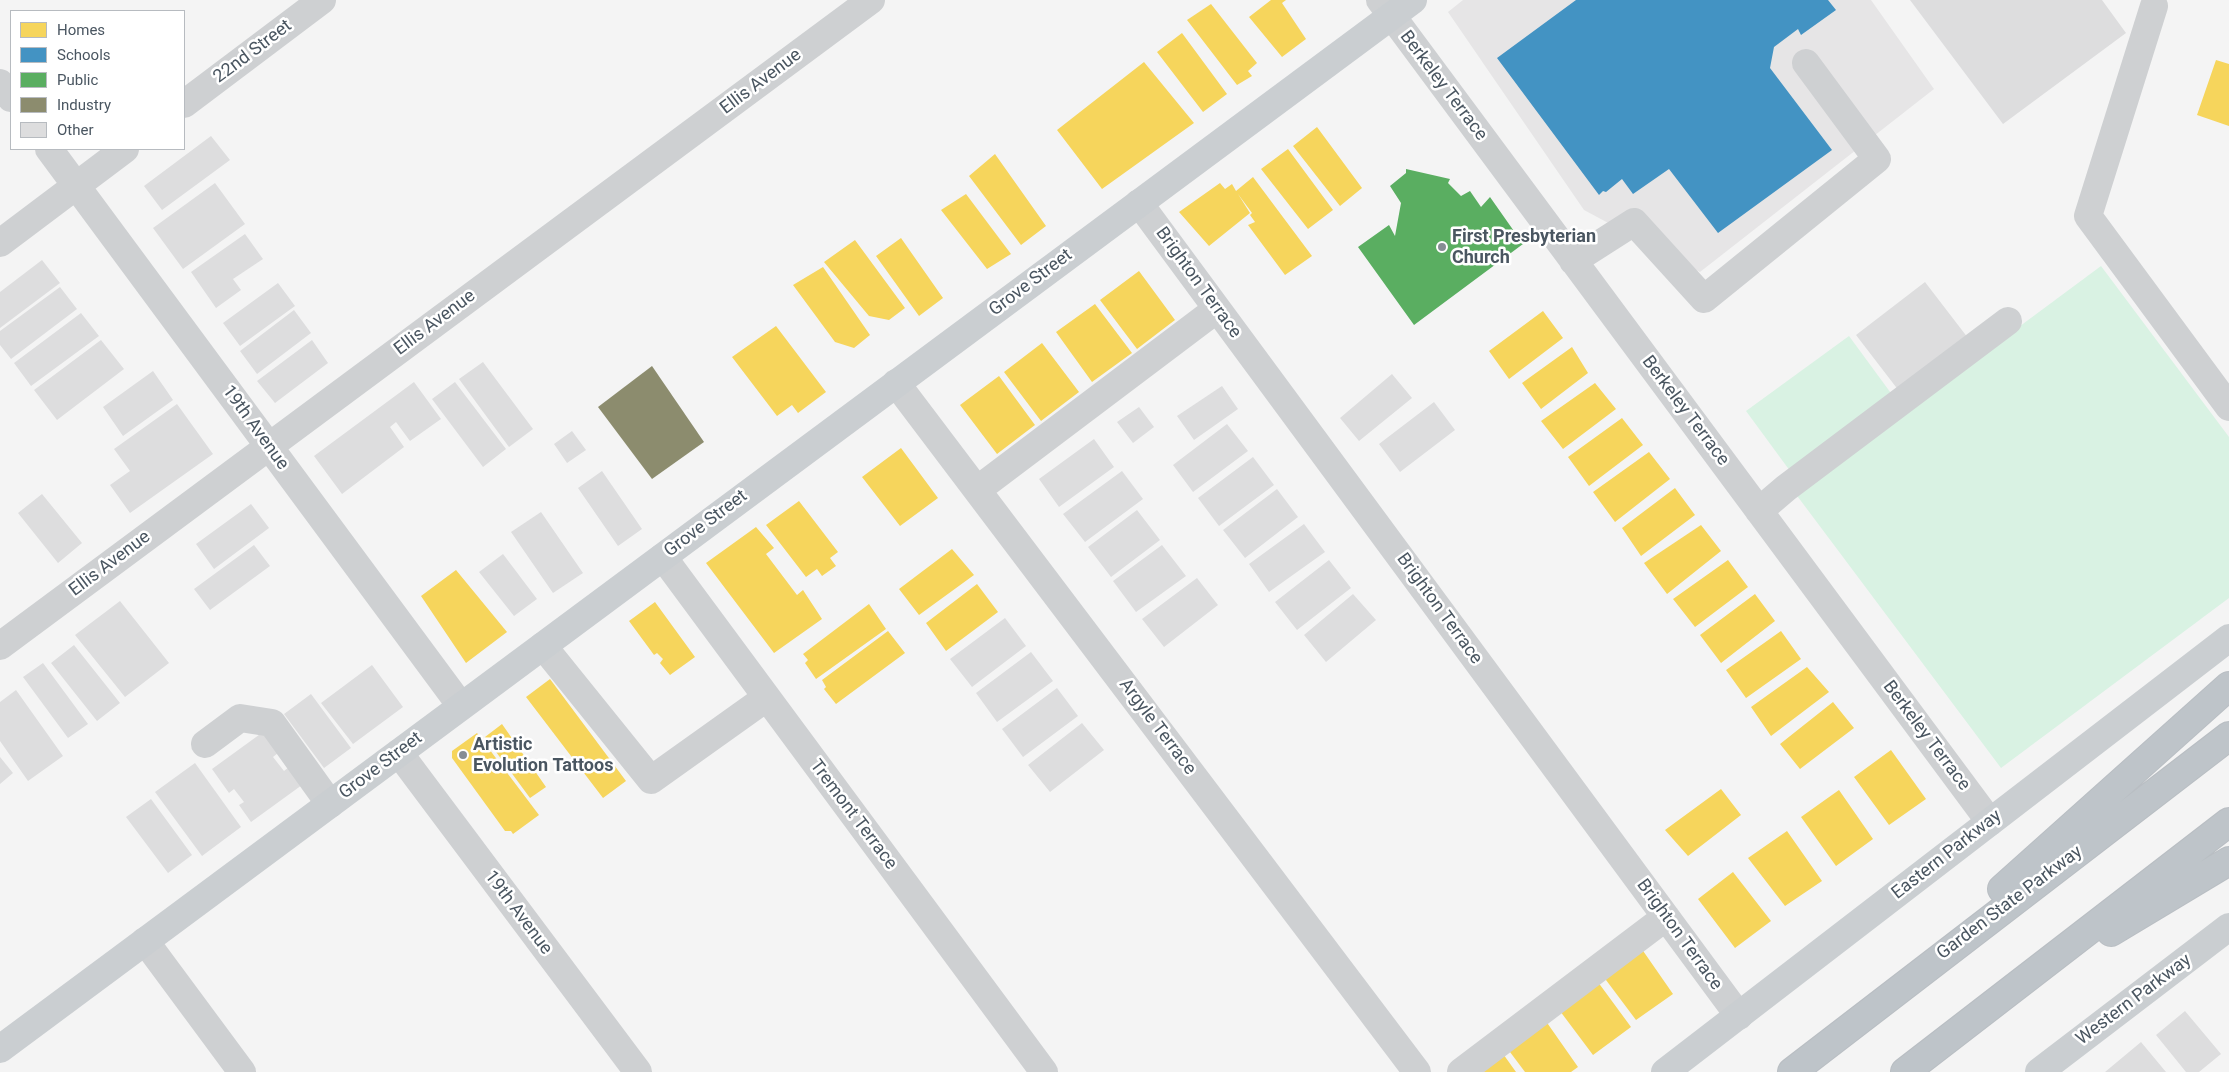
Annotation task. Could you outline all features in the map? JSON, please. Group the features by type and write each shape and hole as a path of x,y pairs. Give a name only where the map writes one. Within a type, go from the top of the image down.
{"highway":[{"path":"1836,1036 2229,686"},
{"name":"Garden State Parkway","path":"1792,1072 1836,1036 2229,736"},
{"path":"1905,1072 2229,822"},
{"path":"2004,995 2229,861"}],"main road":[{"name":"Grove Street","path":"0,1050 1139,203 1386,8 1413,0"},
{"name":"Eastern Parkway","path":"1666,1072 2229,638"},
{"name":"Western Parkway","path":"2040,1072 2229,927"}],"street":[{"name":"22nd Street","path":"185,103 322,0"},
{"name":"Ellis Avenue","path":"0,646 871,0"},
{"path":"2158,2 2088,216 2229,407"},
{"name":"Berkeley Terrace","path":"1386,8 1990,822"},
{"path":"1573,261 1634,222 1704,299 1878,159 1806,63"},
{"path":"0,83 10,97"},
{"name":"19th Avenue","path":"50,150 461,706"},
{"path":"0,243 124,150"},
{"name":"Brighton Terrace","path":"1139,203 1739,1016"},
{"path":"977,490 1217,309"},
{"path":"1759,511 1786,488 2008,321"},
{"name":"Argyle Terrace","path":"896,383 1417,1072"},
{"name":"Tremont Terrace","path":"663,557 1044,1072"},
{"path":"543,646 651,780 766,698"},
{"path":"204,744 240,718 272,723 330,804"},
{"name":"19th Avenue","path":"399,753 638,1072"},
{"path":"1461,1072 1666,917"},
{"path":"145,941 242,1072"}],"shaded area":[{"path":"1463,0 1871,0 1934,89 1700,272 1584,210 1448,12"}],"green space":[{"path":"2101,266 2229,437 2229,598 2001,768 1795,493"},
{"path":"1849,336 1896,400 1793,475 1746,411"}],"building: Homes":[{"path":"1271,0 1286,0 1282,3 1306,39 1282,57 1249,17"},
{"path":"1211,4 1257,63 1248,71 1252,76 1237,85 1187,20"},
{"path":"1182,33 1227,94 1203,112 1157,52"},
{"path":"2216,60 2229,64 2229,126 2197,115"},
{"path":"1144,62 1194,123 1102,189 1057,130"},
{"path":"1317,127 1362,188 1340,206 1293,146"},
{"path":"1288,149 1333,210 1308,229 1261,169"},
{"path":"995,154 1046,226 1021,245 969,176"},
{"path":"1253,177 1312,256 1285,275 1248,225 1255,222 1250,215 1252,213 1238,194 1250,213 1209,246 1179,212 1220,183 1225,189 1232,184 1236,191"},
{"path":"966,194 1011,254 987,269 941,210"},
{"path":"901,238 943,298 919,316 876,256"},
{"path":"855,240 905,308 889,320 869,316 824,262"},
{"path":"823,267 870,335 854,348 835,342 793,285"},
{"path":"1139,271 1175,320 1137,349 1100,300"},
{"path":"1095,304 1132,353 1092,382 1056,332"},
{"path":"1543,311 1563,338 1509,379 1489,351"},
{"path":"776,326 826,392 798,413 792,405 777,416 732,357"},
{"path":"1042,343 1079,392 1041,421 1004,372"},
{"path":"1572,347 1588,373 1541,409 1522,383"},
{"path":"999,376 1035,425 997,454 960,405"},
{"path":"1595,383 1616,409 1563,449 1541,421"},
{"path":"1622,418 1643,445 1589,486 1568,457"},
{"path":"901,448 938,498 900,526 862,477"},
{"path":"1649,452 1670,479 1615,522 1593,492"},
{"path":"1675,488 1695,515 1641,556 1622,528"},
{"path":"799,501 838,552 830,558 836,566 822,576 817,569 806,577 766,525"},
{"path":"1701,525 1721,551 1667,594 1644,563"},
{"path":"756,527 774,548 766,554 797,595 803,590 822,619 774,653 706,563"},
{"path":"952,549 974,575 919,615 899,589"},
{"path":"1728,560 1748,587 1695,627 1673,599"},
{"path":"456,570 507,632 466,663 421,596"},
{"path":"977,584 998,612 946,651 926,623"},
{"path":"1755,594 1775,621 1721,663 1700,635"},
{"path":"655,602 695,657 670,675 660,663 663,659 657,653 654,655 629,621"},
{"path":"869,604 886,629 816,679 805,663 808,660 803,654"},
{"path":"888,631 905,653 836,704 824,689 826,687 822,680"},
{"path":"1781,631 1801,659 1746,698 1726,670"},
{"path":"1807,667 1829,692 1771,736 1751,707"},
{"path":"550,679 626,781 603,798 526,697"},
{"path":"1833,702 1854,728 1800,769 1780,744"},
{"path":"502,724 546,787 530,798 485,737"},
{"path":"477,733 539,815 513,834 511,831 505,831 452,758 452,751"},
{"path":"1891,750 1926,799 1889,825 1854,777"},
{"path":"1721,789 1741,815 1688,856 1665,830"},
{"path":"1839,790 1873,839 1836,866 1801,817"},
{"path":"1787,831 1822,881 1785,906 1748,858"},
{"path":"1733,872 1771,921 1735,948 1698,899"},
{"path":"1639,945 1673,994 1636,1020 1600,972"},
{"path":"1595,978 1631,1027 1593,1055 1557,1007"},
{"path":"1543,1017 1578,1067 1571,1072 1525,1072 1504,1044"},
{"path":"1501,1051 1516,1072 1471,1072"}],"building: Schools":[{"path":"1576,0 1828,0 1836,10 1801,35 1798,29 1774,47 1770,68 1832,150 1718,233 1669,169 1633,194 1622,179 1606,192 1603,191 1599,195 1497,58"}],"building: Public":[{"path":"1406,169 1450,179 1448,183 1461,196 1470,191 1481,207 1490,197 1523,244 1414,325 1358,247 1389,225 1395,236 1401,203 1390,186 1406,173"}],"building: Industry":[{"path":"652,366 704,442 652,479 598,407"}],"building: Other":[{"path":"1910,0 2102,0 2126,33 2003,124"},
{"path":"211,136 230,160 162,210 144,186"},
{"path":"215,183 245,224 183,269 153,228"},
{"path":"245,234 263,259 233,279 241,290 216,308 191,272"},
{"path":"42,260 60,283 0,328 0,292"},
{"path":"1925,282 1968,338 1899,391 1856,335"},
{"path":"278,283 295,306 240,346 223,323"},
{"path":"60,287 77,309 11,359 0,345 0,331"},
{"path":"294,310 311,333 257,374 240,351"},
{"path":"81,313 99,336 31,386 14,363"},
{"path":"101,340 124,369 57,420 34,390"},
{"path":"312,340 328,363 275,403 257,381"},
{"path":"483,362 533,429 509,447 459,379"},
{"path":"153,371 173,400 123,436 103,407"},
{"path":"1392,374 1412,398 1359,441 1340,418"},
{"path":"414,382 441,419 410,441 396,422 390,427 404,447 342,494 314,456"},
{"path":"455,382 506,449 483,467 432,399"},
{"path":"1222,386 1238,409 1194,440 1177,416"},
{"path":"1434,402 1455,430 1400,472 1379,444"},
{"path":"177,404 213,454 130,513 110,485 130,471 114,449"},
{"path":"1139,407 1154,427 1133,443 1117,422"},
{"path":"1227,424 1248,451 1193,492 1173,465"},
{"path":"572,431 586,450 567,463 554,444"},
{"path":"1094,439 1114,467 1059,507 1039,479"},
{"path":"1253,457 1274,485 1219,526 1198,498"},
{"path":"602,471 642,529 618,546 578,488"},
{"path":"1122,471 1143,499 1085,542 1063,514"},
{"path":"1277,489 1298,517 1245,558 1223,530"},
{"path":"42,494 82,543 58,563 18,513"},
{"path":"251,504 269,528 214,569 196,544"},
{"path":"1137,510 1160,540 1111,577 1088,547"},
{"path":"541,512 583,573 553,593 511,532"},
{"path":"1304,524 1325,552 1269,592 1249,564"},
{"path":"254,545 270,566 210,610 194,589"},
{"path":"1162,545 1186,576 1136,612 1113,581"},
{"path":"503,554 537,599 514,616 479,572"},
{"path":"1329,560 1351,588 1297,630 1275,602"},
{"path":"1197,578 1218,605 1164,647 1142,619"},
{"path":"1353,594 1376,620 1326,662 1304,635"},
{"path":"120,601 169,663 125,697 75,635"},
{"path":"1005,618 1026,646 972,687 950,659"},
{"path":"74,645 120,703 97,721 51,663"},
{"path":"1031,652 1053,681 997,722 976,693"},
{"path":"43,663 88,724 68,738 23,677"},
{"path":"372,665 403,707 353,744 321,703"},
{"path":"1057,688 1078,716 1023,757 1002,729"},
{"path":"16,690 63,756 28,781 0,741 0,702"},
{"path":"311,694 351,748 324,768 284,714"},
{"path":"1082,723 1104,750 1050,792 1028,765"},
{"path":"263,732 278,753 273,757 284,771 289,767 302,785 251,822 239,805 244,802 234,789 229,793 212,769"},
{"path":"0,757 13,773 0,784"},
{"path":"195,763 241,827 202,856 155,792"},
{"path":"151,799 192,855 168,873 126,817"},
{"path":"2185,1011 2221,1054 2199,1072 2186,1072 2156,1035"},
{"path":"2141,1042 2166,1072 2105,1072"}],"place":[{"name":"First Presbyterian Church","path":"1442,247"},
{"name":"Artistic Evolution Tattoos","path":"463,755"}]}
